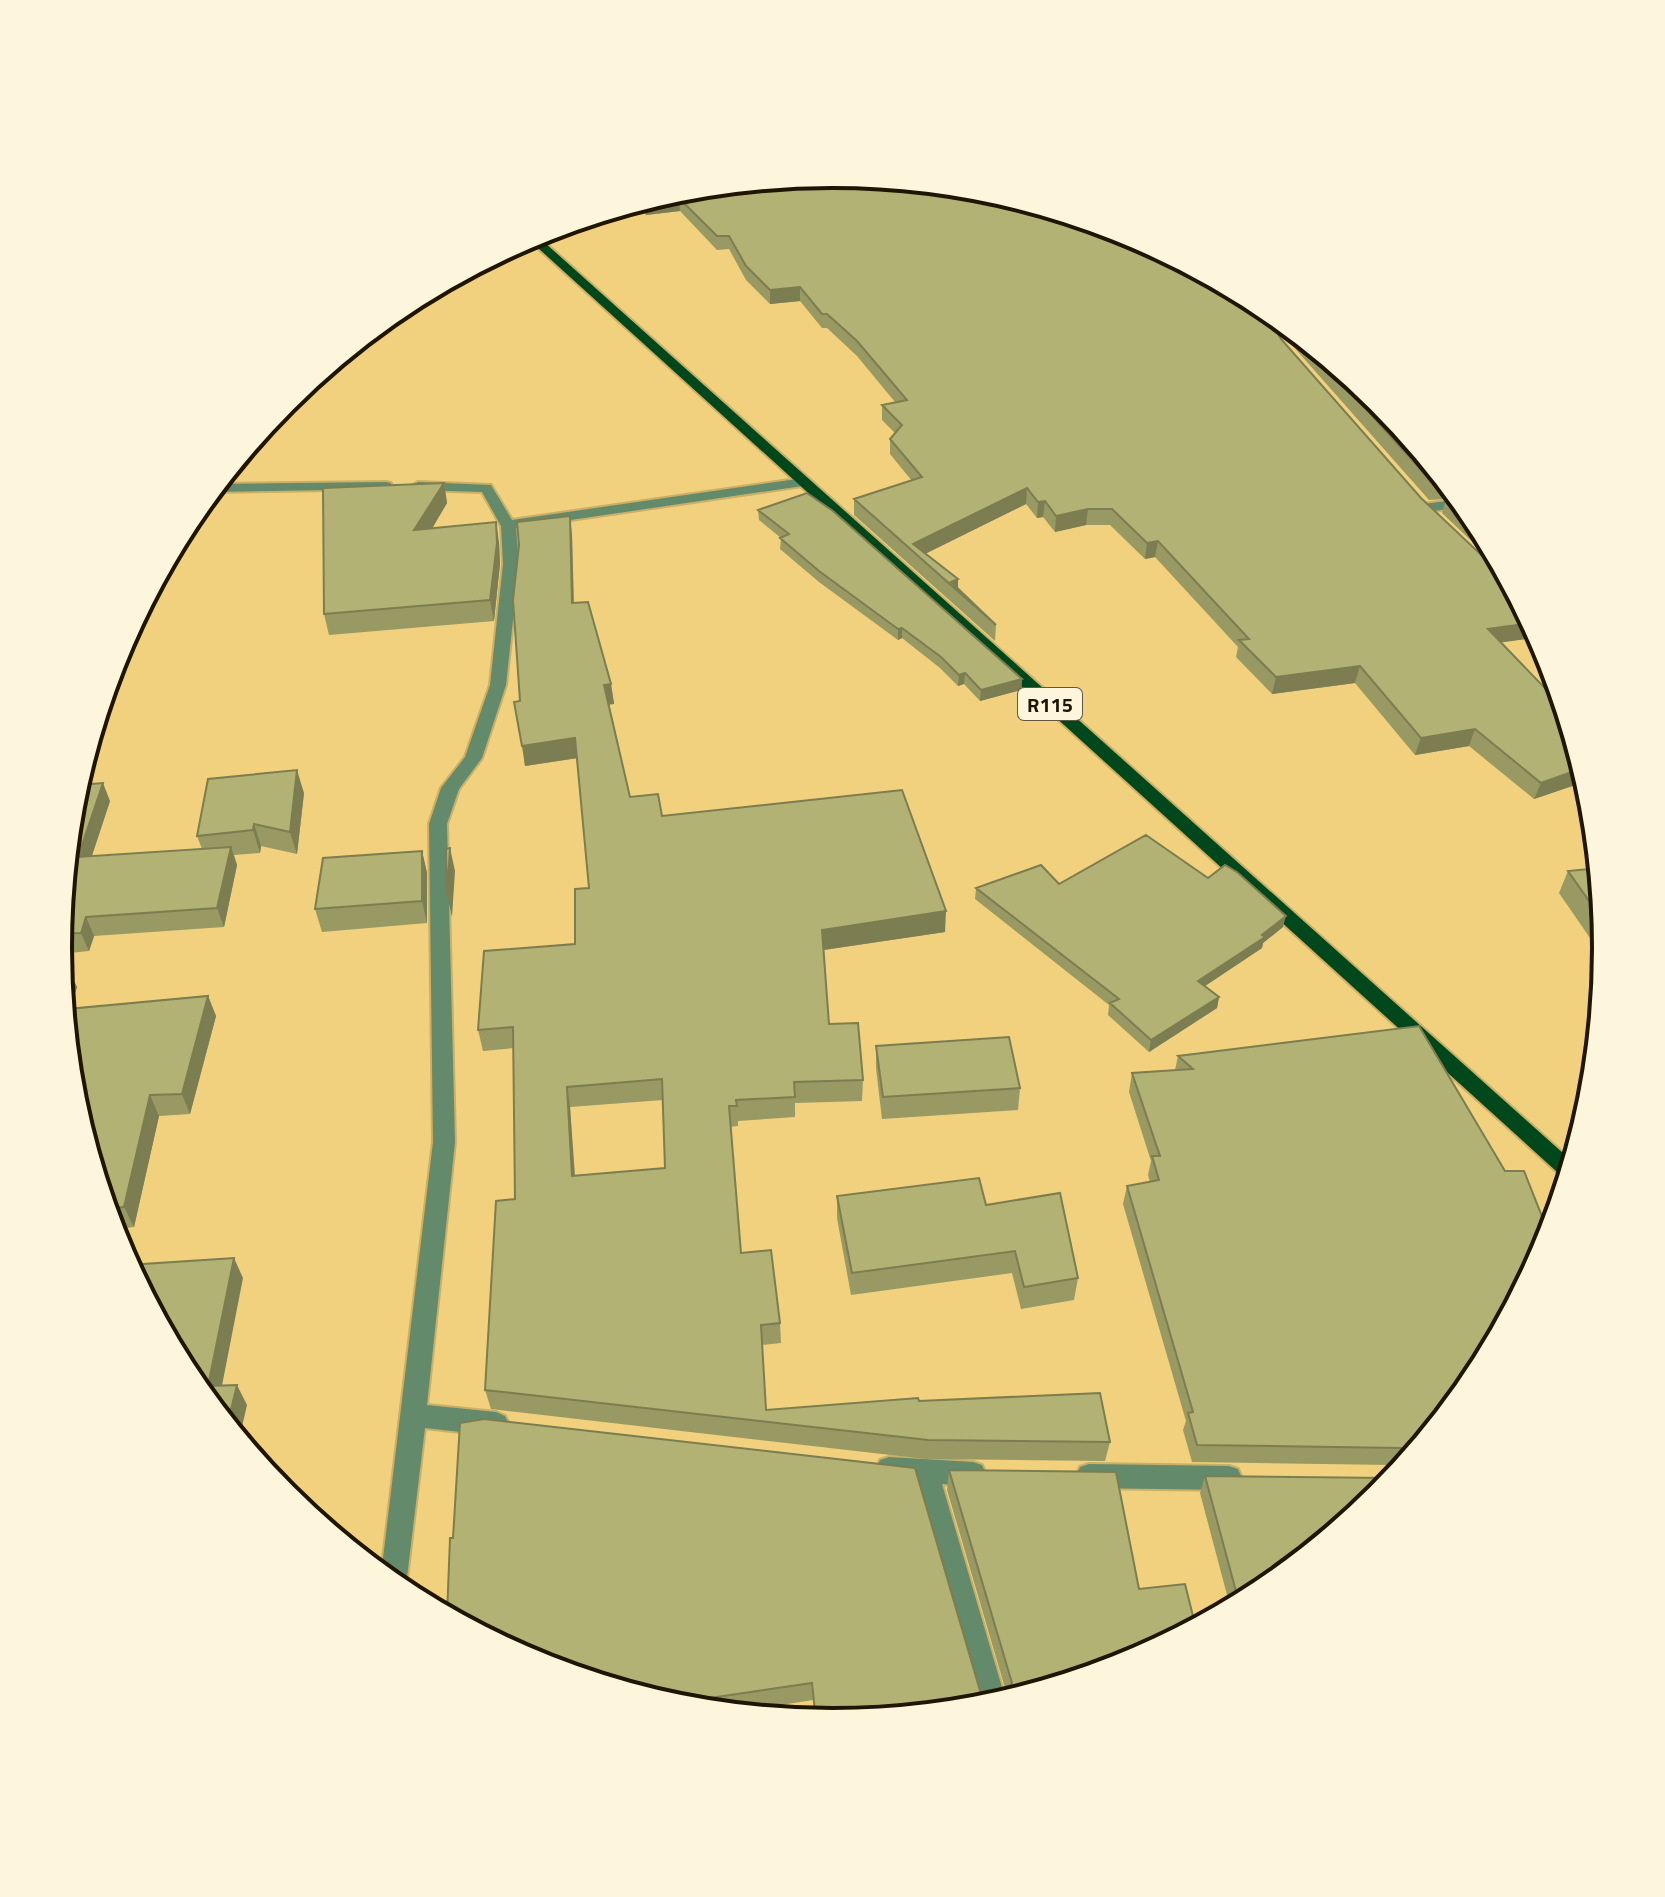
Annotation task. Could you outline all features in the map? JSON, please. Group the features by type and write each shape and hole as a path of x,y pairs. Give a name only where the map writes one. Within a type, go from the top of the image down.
{"main road":[{"name":"R115","path":"542,246 1561,1165"}],"street":[{"path":"508,525 804,482"},
{"path":"228,488 469,485 486,488 494,498 498,515 508,525 511,564 498,685 473,758 450,788 438,824 444,1142 396,1571"},
{"path":"1424,507 1449,504"},
{"path":"414,1415 523,1427"},
{"path":"864,1466 926,1474 1004,1475"},
{"path":"926,1474 988,1692"},
{"path":"1066,1476 1253,1478"}],"building":[{"path":"832,188 932,195 981,203 1077,228 1169,266 1255,316 1276,332 1421,498 1485,559 1521,625 1488,629 1548,692 1572,772 1541,783 1475,729 1421,738 1360,666 1276,677 1239,640 1249,639 1158,541 1147,543 1112,509 1088,509 1056,516 1045,501 1038,502 1027,488 913,544 958,579 951,582 996,625 854,499 922,477 890,439 902,425 882,405 907,400 857,341 827,314 822,314 800,287 770,290 746,266 729,236 717,236 684,203 733,195"},
{"path":"1354,396 1404,447 1434,484"},
{"path":"444,483 414,530 496,522 497,543 490,600 324,614 323,488"},
{"path":"807,493 833,511 1022,679 981,690 965,673 959,675 941,657 902,628 898,629 819,571 780,538 789,534 758,510"},
{"path":"570,516 572,603 588,602 611,684 604,685 630,797 658,794 662,816 902,790 946,911 822,930 829,1024 858,1023 863,1080 794,1082 795,1097 736,1100 737,1106 729,1106 741,1253 771,1250 780,1323 761,1325 766,1410 918,1398 919,1401 1100,1393 1110,1442 928,1440 485,1390 496,1201 515,1199 513,1027 478,1030 484,951 575,944 575,889 589,888 575,738 522,746 514,702 520,701 513,600 519,545 517,522","holes":["662,1079 665,1168 572,1176 567,1087"]},
{"path":"297,770 290,832 254,824 253,830 197,836 208,779"},
{"path":"103,783 78,856 87,800 91,784"},
{"path":"1146,835 1208,878 1225,865 1286,916 1262,935 1265,937 1198,981 1219,997 1151,1040 1110,1003 1119,999 976,888 1041,865 1059,884"},
{"path":"231,847 217,908 86,917 81,933 73,933 78,857"},
{"path":"450,848 447,895 446,849"},
{"path":"422,851 422,901 315,909 323,858"},
{"path":"1588,869 1591,904 1568,871"},
{"path":"208,996 182,1094 150,1095 124,1207 118,1208 98,1145 87,1097 75,1008"},
{"path":"1419,1026 1505,1171 1524,1171 1543,1219 1535,1240 1515,1285 1465,1371 1404,1450 1197,1445 1188,1413 1193,1412 1127,1186 1159,1180 1152,1156 1160,1156 1132,1073 1193,1069 1178,1056"},
{"path":"1009,1037 1020,1088 883,1097 876,1046"},
{"path":"979,1178 986,1205 1060,1193 1078,1278 1024,1287 1015,1251 852,1273 837,1196"},
{"path":"234,1258 209,1383 174,1329 141,1264"},
{"path":"237,1385 230,1413 211,1386"},
{"path":"484,1419 915,1468 981,1694 882,1707 815,1708 812,1683 709,1698 588,1669 496,1631 447,1604 460,1423"},
{"path":"949,1470 1116,1472 1139,1589 1185,1584 1193,1618 1169,1631 1077,1669 981,1694 1012,1683"},
{"path":"1205,1476 1378,1478 1295,1552 1236,1593"}]}
